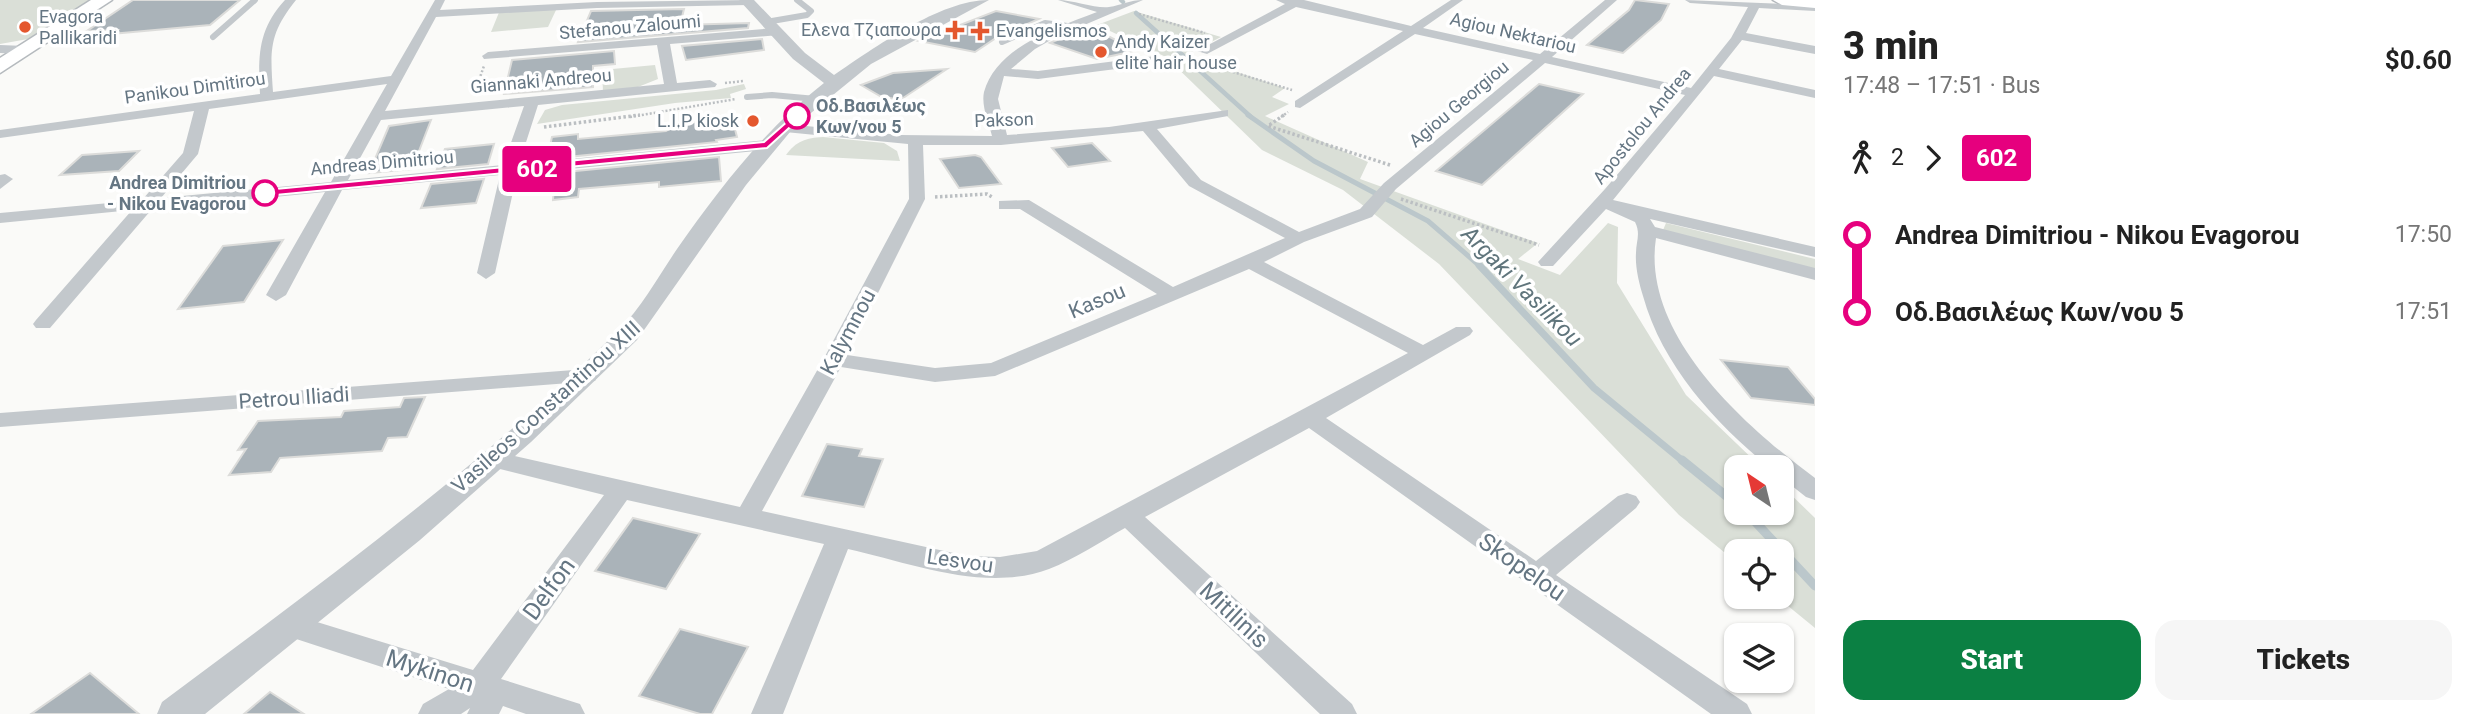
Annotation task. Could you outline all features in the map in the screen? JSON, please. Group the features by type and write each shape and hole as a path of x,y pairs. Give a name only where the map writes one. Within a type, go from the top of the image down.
{"highway":[{"path":"1782,0 1815,2"}],"main road":[{"path":"0,67 103,0"}],"street":[{"path":"267,98 264,43 273,17 291,0"},
{"path":"276,295 440,0"},
{"name":"Vasileos Constantinou XIII","path":"176,714 291,626 492,459 587,376 644,319 673,269 776,136 834,83 901,39 982,0"},
{"path":"1063,0 1114,10"},
{"path":"1001,141 990,95 999,72 1020,52 1138,0"},
{"name":"Agiou Nektariou","path":"1281,0 1298,1 1696,93"},
{"path":"1306,100 1458,0"},
{"name":"Agiou Georgiou","path":"1366,213 1387,189 1612,0"},
{"path":"1690,0 1815,8"},
{"path":"431,14 551,3 747,1 799,56 834,83"},
{"path":"1203,51 1298,1"},
{"name":"Apostolou Andrea","path":"1552,257 1604,203 1696,93 1741,36 1755,5"},
{"name":"Stefanou Zaloumi","path":"488,56 663,42 770,27"},
{"path":"1741,36 1815,50"},
{"path":"663,42 671,88"},
{"path":"0,49 26,50"},
{"path":"999,72 1038,75 1155,60"},
{"path":"1710,72 1815,94"},
{"name":"Panikou Dimitirou","path":"0,134 202,108 395,79"},
{"name":"Giannaki Andreou","path":"375,116 710,84"},
{"path":"486,273 509,172 532,102"},
{"path":"43,324 190,154 202,108"},
{"name":"Pakson","path":"776,136 1001,141 1148,127 1223,113"},
{"path":"1148,127 1195,183 1298,238"},
{"name":"Andreas Dimitriou","path":"0,218 509,172 776,136"},
{"name":"Kalymnou","path":"747,516 834,360 916,198 919,184 915,140"},
{"path":"1604,203 1687,220 1815,252"},
{"path":"1005,205 1023,204 1171,295"},
{"path":"1629,210 1640,218 1648,231 1644,250 1647,276 1668,338 1715,405 1815,491"},
{"name":"Kasou","path":"834,360 935,376 995,369 1251,262 1298,238 1366,213"},
{"path":"1648,231 1815,274"},
{"path":"1251,262 1425,354"},
{"name":"Lesvou","path":"492,459 620,491 747,516 967,566 1000,567 1042,561 1310,418 1463,331"},
{"name":"Petrou Iliadi","path":"0,420 587,376"},
{"name":"Skopelou","path":"1310,418 1535,577 1736,714"},
{"name":"Delfon","path":"486,698 620,491"},
{"path":"1535,577 1627,502"},
{"name":"Mitilinis","path":"1128,516 1341,714"},
{"path":"767,714 840,537"},
{"name":"Mykinon","path":"291,626 486,698 569,714"},
{"path":"434,714 486,698"}],"lane":[{"path":"213,37 255,0"},
{"path":"770,27 807,15 811,11 797,0"},
{"path":"1002,42 1045,23 1075,27"},
{"path":"747,97 772,94 816,99"}],"path":[{"path":"1114,10 1226,39"},
{"path":"1203,51 1190,59 1306,100"},
{"path":"469,107 488,56"},
{"path":"710,84 748,80"},
{"path":"522,130 616,119 747,97"},
{"path":"1306,100 1268,126 1408,171"},
{"path":"1387,189 1552,257"},
{"path":"916,198 988,194 1005,205"}],"shaded area":[{"path":"0,0 93,0 28,39 0,44"},
{"path":"557,8 548,27 491,32 500,10"},
{"path":"1134,11 1221,37 1186,55 1285,88 1272,97 1289,104 1265,116 1368,162 1360,179 1538,243 1518,259 1560,275 1608,223 1618,227 1617,283 1686,395 1748,455 1724,455 1724,525 1794,525 1794,498 1815,518 1815,628 1792,609 1794,609 1794,539 1724,539 1724,552 1679,515 1439,264 1343,190 1262,150 1166,57 1097,25"},
{"path":"655,65 658,79 638,87 603,91 602,70"},
{"path":"744,84 746,89 730,94 731,98 675,103 537,124 545,110 562,105 716,90"},
{"path":"823,137 884,143 897,151 900,161 786,155 802,141"},
{"path":"1666,223 1815,259 1815,274 1661,235"}],"building":[{"path":"133,0 240,0 210,25 111,34 117,30 87,31"},
{"path":"1635,0 1669,4 1661,20 1623,53 1587,45 1629,10"},
{"path":"684,9 680,25 749,23 748,28 578,42 591,11"},
{"name":"Evangelismos","path":"996,11 1039,19 999,36 975,52 919,41"},
{"path":"1080,30 1106,35 1131,48 1124,49 1130,52 1097,59 1050,43"},
{"path":"762,39 764,50 686,60 682,46"},
{"path":"614,51 615,64 593,66 593,87 504,94 512,60"},
{"path":"947,69 900,100 880,96 861,85 893,73"},
{"path":"1539,84 1583,94 1482,185 1436,171"},
{"path":"732,118 737,137 716,140 717,142 547,159 552,137 578,134 578,139 666,131 677,124"},
{"path":"431,120 412,169 369,173 389,126"},
{"path":"1092,143 1110,161 1068,167 1052,148"},
{"path":"494,144 488,164 437,169 445,149"},
{"path":"139,151 119,171 60,175 82,155"},
{"path":"975,155 981,157 1001,184 959,188 940,159"},
{"path":"719,157 721,181 659,187 659,182 579,189 578,197 553,200 554,186 542,187 545,174"},
{"path":"484,179 476,203 421,208 431,184"},
{"path":"283,240 244,302 178,309 223,246"},
{"path":"1721,360 1788,367 1815,399 1815,405 1751,398"},
{"path":"425,397 407,437 388,438 382,451 280,458 271,472 229,475 246,449 238,450 258,421 341,417 344,411 400,407 404,398"},
{"path":"827,444 862,449 859,456 883,459 864,507 802,496"},
{"path":"633,518 700,534 666,589 595,571"},
{"path":"680,629 748,647 712,714 700,714 639,696"},
{"path":"90,673 139,714 31,714"},
{"path":"270,692 304,714 244,714"}],"waterway":[{"name":"Argaki Vasilikou","path":"1136,13 1251,117"},
{"name":"Argaki Vasilikou","path":"1248,115 1314,161 1428,221 1480,266"},
{"name":"Argaki Vasilikou","path":"1480,266 1594,388 1684,462"},
{"name":"Argaki Vasilikou","path":"1682,460 1724,494"},
{"name":"Argaki Vasilikou","path":"1758,525 1815,586"}],"bus line":[{"name":"602","path":"265,193 509,172 767,145 797,116"}],"place":[{"name":"Evagora Pallikaridi","path":"25,27"},
{"name":"Ελενα Τζιαπουρα","path":"955,30"},
{"name":"Evangelismos","path":"980,31"},
{"name":"Andy Kaizer elite hair house","path":"1101,52"},
{"name":"Οδ.Βασιλέως Κων/νου 5","path":"797,116"},
{"name":"L.I.P kiosk","path":"753,121"},
{"name":"Andrea Dimitriou - Nikou Evagorou","path":"265,193"}]}
